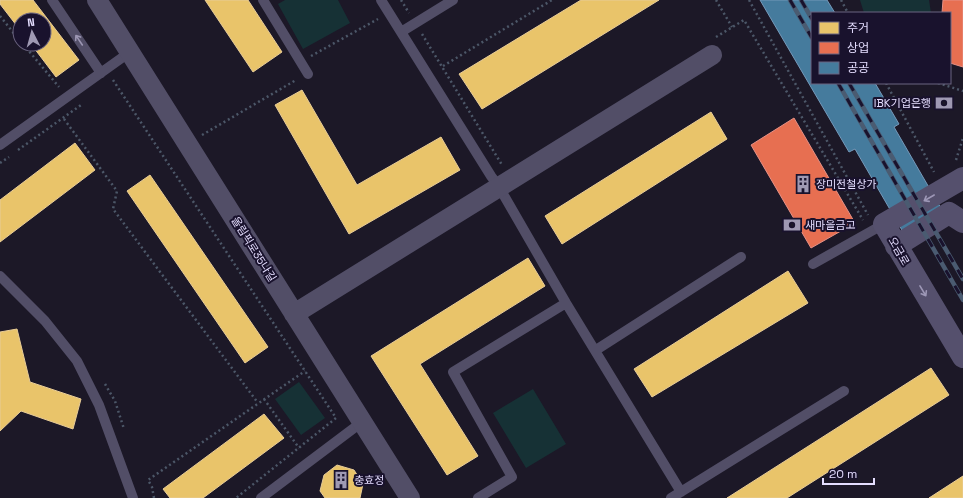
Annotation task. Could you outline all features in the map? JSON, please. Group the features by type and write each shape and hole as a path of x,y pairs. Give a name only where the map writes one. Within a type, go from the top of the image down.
{"main road":[{"name":"오금로","path":"959,173 873,223 896,246 962,352"},
{"path":"896,246 949,213 963,222"}],"street":[{"name":"올림픽로35나길","path":"97,0 410,498"},
{"path":"294,314 712,55"}],"lane":[{"path":"52,0 101,73"},
{"path":"263,0 308,74"},
{"path":"381,0 499,187 566,303 681,492"},
{"path":"401,32 453,0"},
{"path":"0,145 130,52"},
{"path":"813,264 873,223"},
{"path":"596,350 741,257"},
{"path":"0,276 45,321 77,361 99,405 133,498"},
{"path":"478,498 512,477 453,372 566,303"},
{"path":"671,498 844,390"},
{"path":"261,498 362,422"}],"path":[{"path":"401,0 504,168"},
{"path":"442,66 552,0"},
{"path":"716,0 732,27 744,20 873,223"},
{"path":"749,0 873,223"},
{"path":"841,0 847,12"},
{"path":"0,16 12,31"},
{"path":"300,62 378,19"},
{"path":"29,52 58,88"},
{"path":"196,138 308,74"},
{"path":"114,80 336,418 236,498"},
{"path":"887,84 937,178"},
{"path":"941,84 963,91"},
{"path":"64,118 117,191 113,209 258,403"},
{"path":"959,173 963,138"},
{"path":"154,498 152,487 148,480 305,371"},
{"path":"264,399 299,448"}],"green space":[{"path":"285,0 338,0 350,23 303,49 278,4"},
{"path":"860,0 929,0 931,12 864,12"},
{"path":"299,382 325,418 301,435 275,399"},
{"path":"533,389 566,444 526,468 493,413"}],"building: 주거":[{"path":"0,0 33,0 42,12 12,12 12,20 0,4"},
{"path":"205,0 248,0 282,52 253,72"},
{"path":"581,0 659,0 482,109 459,74"},
{"path":"52,25 79,60 56,77 37,52 52,52"},
{"path":"302,90 357,185 441,137 460,170 349,234 275,105"},
{"path":"711,112 727,139 562,244 545,216"},
{"path":"75,143 95,170 0,242 0,200"},
{"path":"150,175 268,347 245,363 127,191"},
{"path":"528,258 545,286 420,364 478,456 447,475 371,356"},
{"path":"788,271 808,303 652,397 634,369"},
{"path":"17,329 30,382 81,399 73,429 21,411 0,431 0,332"},
{"path":"931,368 949,395 787,498 727,498"},
{"path":"264,414 284,438 203,498 170,498 163,489"},
{"name":"충효정","path":"337,465 354,470 363,484 360,498 325,498 320,491 324,475"},
{"path":"963,476 963,498 929,498"}],"building: 상업":[{"path":"943,0 963,0 963,67 951,63 951,12 942,12"},
{"name":"장미전철상가","path":"794,118 855,223 811,248 751,145"}],"building: 공공":[{"path":"760,0 827,0 834,12 811,12 811,84 876,84 899,124 894,127 949,222 910,244 855,149 849,152"}],"railway":[{"path":"790,0 811,36"},
{"path":"801,0 811,17"},
{"path":"839,84 963,300"},
{"path":"850,84 963,279"}],"place":[{"name":"IBK기업은행","path":"944,103"},
{"name":"장미전철상가","path":"803,184"},
{"name":"새마을금고","path":"792,225"},
{"name":"충효정","path":"341,480"}]}
